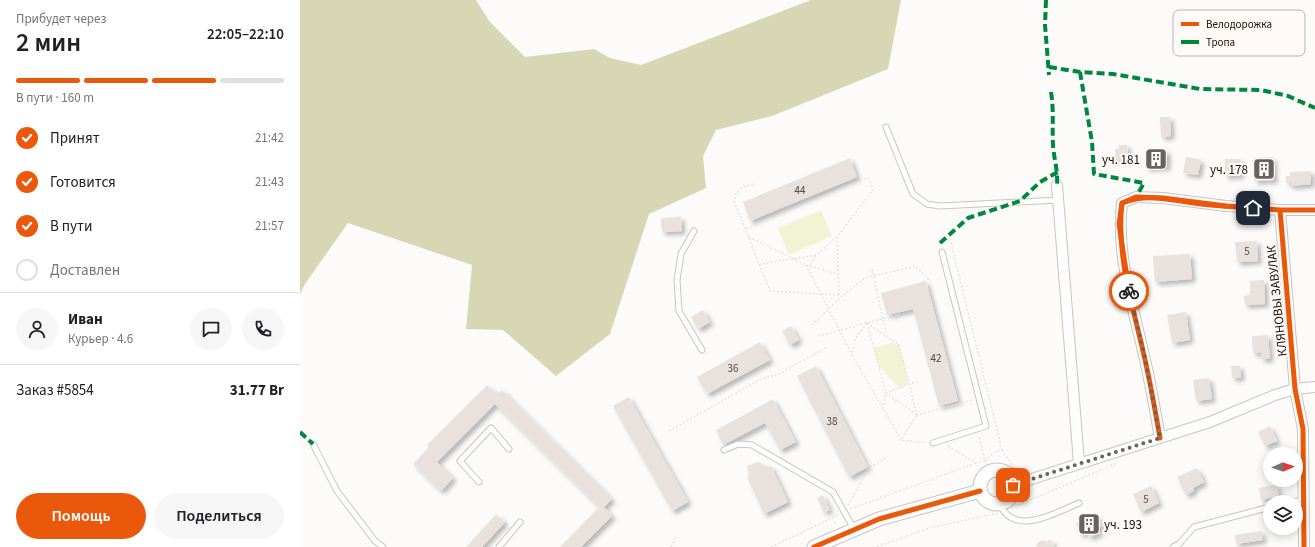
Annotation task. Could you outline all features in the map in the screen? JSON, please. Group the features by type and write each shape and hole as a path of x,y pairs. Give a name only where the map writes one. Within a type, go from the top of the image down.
{"street":[{"path":"1057,185 1076,441 1079,463"},
{"path":"1160,438 1144,353 1129,294 1119,224 1122,203 1136,197 1163,198 1206,204 1280,210 1315,210"},
{"name":"КЛЯНОВЫ ЗАВУЛАК","path":"1280,210 1295,389 1303,429 1298,495"},
{"path":"1011,480 1079,463 1210,422 1274,395 1295,389 1315,387"},
{"path":"996,470 1003,471 1011,480 1011,495 1001,507 987,501 980,491 980,484 983,477 989,472 996,470"},
{"path":"814,547 854,529 886,517 980,491"},
{"name":"КЛЯНОВЫ ЗАВУЛАК","path":"1302,535 1304,547"}],"lane":[{"path":"886,127 914,194 927,204 940,206 1058,200"},
{"path":"694,231 681,254 677,288 679,310 702,350"},
{"path":"933,444 986,426 942,252"},
{"path":"479,482 460,461 491,428 509,449"},
{"path":"314,444 337,491 375,541 382,547"},
{"path":"724,450 738,444 752,445 833,492 854,529"},
{"path":"1001,507 1020,521 1036,521 1079,503"},
{"path":"1174,547 1180,544 1194,527 1263,509"},
{"path":"499,547 520,522"}],"path":[{"path":"746,229 868,178 873,190 837,237 816,254 809,269"},
{"path":"753,184 743,187 736,193 734,201 770,290 839,295 841,297"},
{"path":"948,236 1002,450 1015,469 1011,480"},
{"path":"749,237 806,265 838,274"},
{"path":"837,237 839,295"},
{"path":"760,264 816,254"},
{"path":"806,265 852,355 901,440"},
{"path":"812,325 828,308 865,278 915,266 931,282"},
{"path":"872,269 887,337"},
{"path":"818,336 900,314"},
{"path":"867,323 899,344 917,415"},
{"path":"852,355 855,339 867,323"},
{"path":"867,323 886,393 883,409"},
{"path":"669,431 759,380 781,373 825,348"},
{"path":"886,393 918,381"},
{"path":"886,393 917,415"},
{"path":"901,440 917,415 979,398"},
{"path":"977,429 986,460"},
{"path":"901,440 946,445 976,463"},
{"path":"771,547 845,511 986,460 993,453 1002,450"},
{"path":"845,511 868,468 887,457"},
{"path":"876,547 929,528 1001,507 1120,462"},
{"path":"671,547 676,536"}],"green space":[{"path":"300,0 476,0 490,22 525,57 594,49 610,58 641,65 811,0 901,0 888,69 772,116 716,130 703,156 706,188 649,214 610,334 556,376 503,330 466,329 472,265 348,223 305,284 300,294"},
{"path":"821,210 832,236 789,255 778,228"},
{"path":"891,343 899,344 909,384 899,388 878,365 874,348"}],"building":[{"path":"1160,117 1170,117 1171,136 1161,137"},
{"path":"1119,145 1127,145 1129,161 1116,161 1115,149 1119,149"},
{"name":"уч. 181","path":"1167,150 1167,167 1146,168 1145,151"},
{"path":"1186,157 1201,160 1198,175 1183,173"},
{"name":"уч. 178","path":"1273,157 1274,180 1254,181 1254,158"},
{"path":"850,158 857,177 750,221 743,202"},
{"path":"1225,159 1240,159 1241,175 1225,176"},
{"path":"1311,171 1311,184 1291,186 1291,183 1286,183 1286,176 1290,176 1290,172"},
{"path":"681,217 682,231 662,232 661,218"},
{"path":"1257,241 1258,261 1237,262 1235,242"},
{"path":"1190,254 1192,279 1155,282 1153,256"},
{"path":"1264,280 1265,304 1245,305 1244,296 1250,295 1250,281"},
{"path":"926,281 958,401 939,406 913,309 887,315 881,293"},
{"path":"703,310 710,322 698,329 691,317"},
{"path":"1186,312 1190,340 1172,343 1167,315"},
{"path":"791,326 799,340 790,345 782,331"},
{"path":"1268,335 1270,359 1261,359 1261,353 1253,353 1252,336"},
{"path":"760,342 770,360 707,394 697,377"},
{"path":"816,366 868,467 849,477 797,376"},
{"path":"1231,366 1240,366 1241,378 1232,378"},
{"path":"1209,378 1212,399 1196,401 1193,380"},
{"path":"487,385 497,394 502,390 612,499 604,507 612,516 581,547 560,547 599,507 495,404 437,462 453,478 441,491 413,464 429,447 427,445"},
{"path":"629,397 688,502 672,511 613,406"},
{"path":"773,399 796,442 780,450 765,423 723,445 716,430"},
{"path":"1270,426 1277,441 1265,446 1258,432"},
{"path":"758,462 768,467 771,466 788,502 764,514 747,477 749,476 747,466"},
{"path":"1197,468 1204,482 1193,488 1194,491 1186,495 1177,477"},
{"path":"1151,486 1159,503 1141,512 1133,494"},
{"path":"1278,487 1279,495 1263,495 1263,500 1261,500 1259,488"},
{"path":"823,495 830,510 824,512 817,498"},
{"path":"496,514 505,522 482,547 466,547"},
{"name":"уч. 193","path":"1096,514 1102,526 1097,528 1100,533 1089,537 1087,532 1081,535 1076,523"},
{"path":"1262,531 1263,540 1236,544 1235,535"},
{"path":"1051,539 1054,547 1036,547 1038,542 1043,540 1047,542"}],"marked path":[{"path":"1046,0 1045,25 1049,75"},
{"path":"1049,67 1080,72 1113,74 1200,89 1261,90 1288,96 1315,108"},
{"path":"1080,72 1092,142 1094,174 1144,183 1136,197"},
{"path":"1051,92 1053,112 1053,145 1057,185"},
{"path":"940,243 968,218 1020,201 1040,182 1058,172"},
{"path":"300,432 313,444"}],"cycle path":[{"path":"1160,438 1148,373 1123,259 1121,240 1122,203 1136,197 1163,198 1226,206 1280,210 1315,210"},
{"path":"1280,210 1295,389 1303,429 1304,547"},
{"path":"814,547 879,519 980,491"}],"way so far":[{"path":"1013,485 1160,438 1144,353 1129,291"}],"place":[{"name":"уч. 181","path":"1156,159"},
{"name":"уч. 178","path":"1264,169"},
{"name":"уч. 193","path":"1089,524"}],"route":[{"path":"1129,291 1119,224 1122,203 1136,197 1163,198 1200,204 1253,208"}]}
